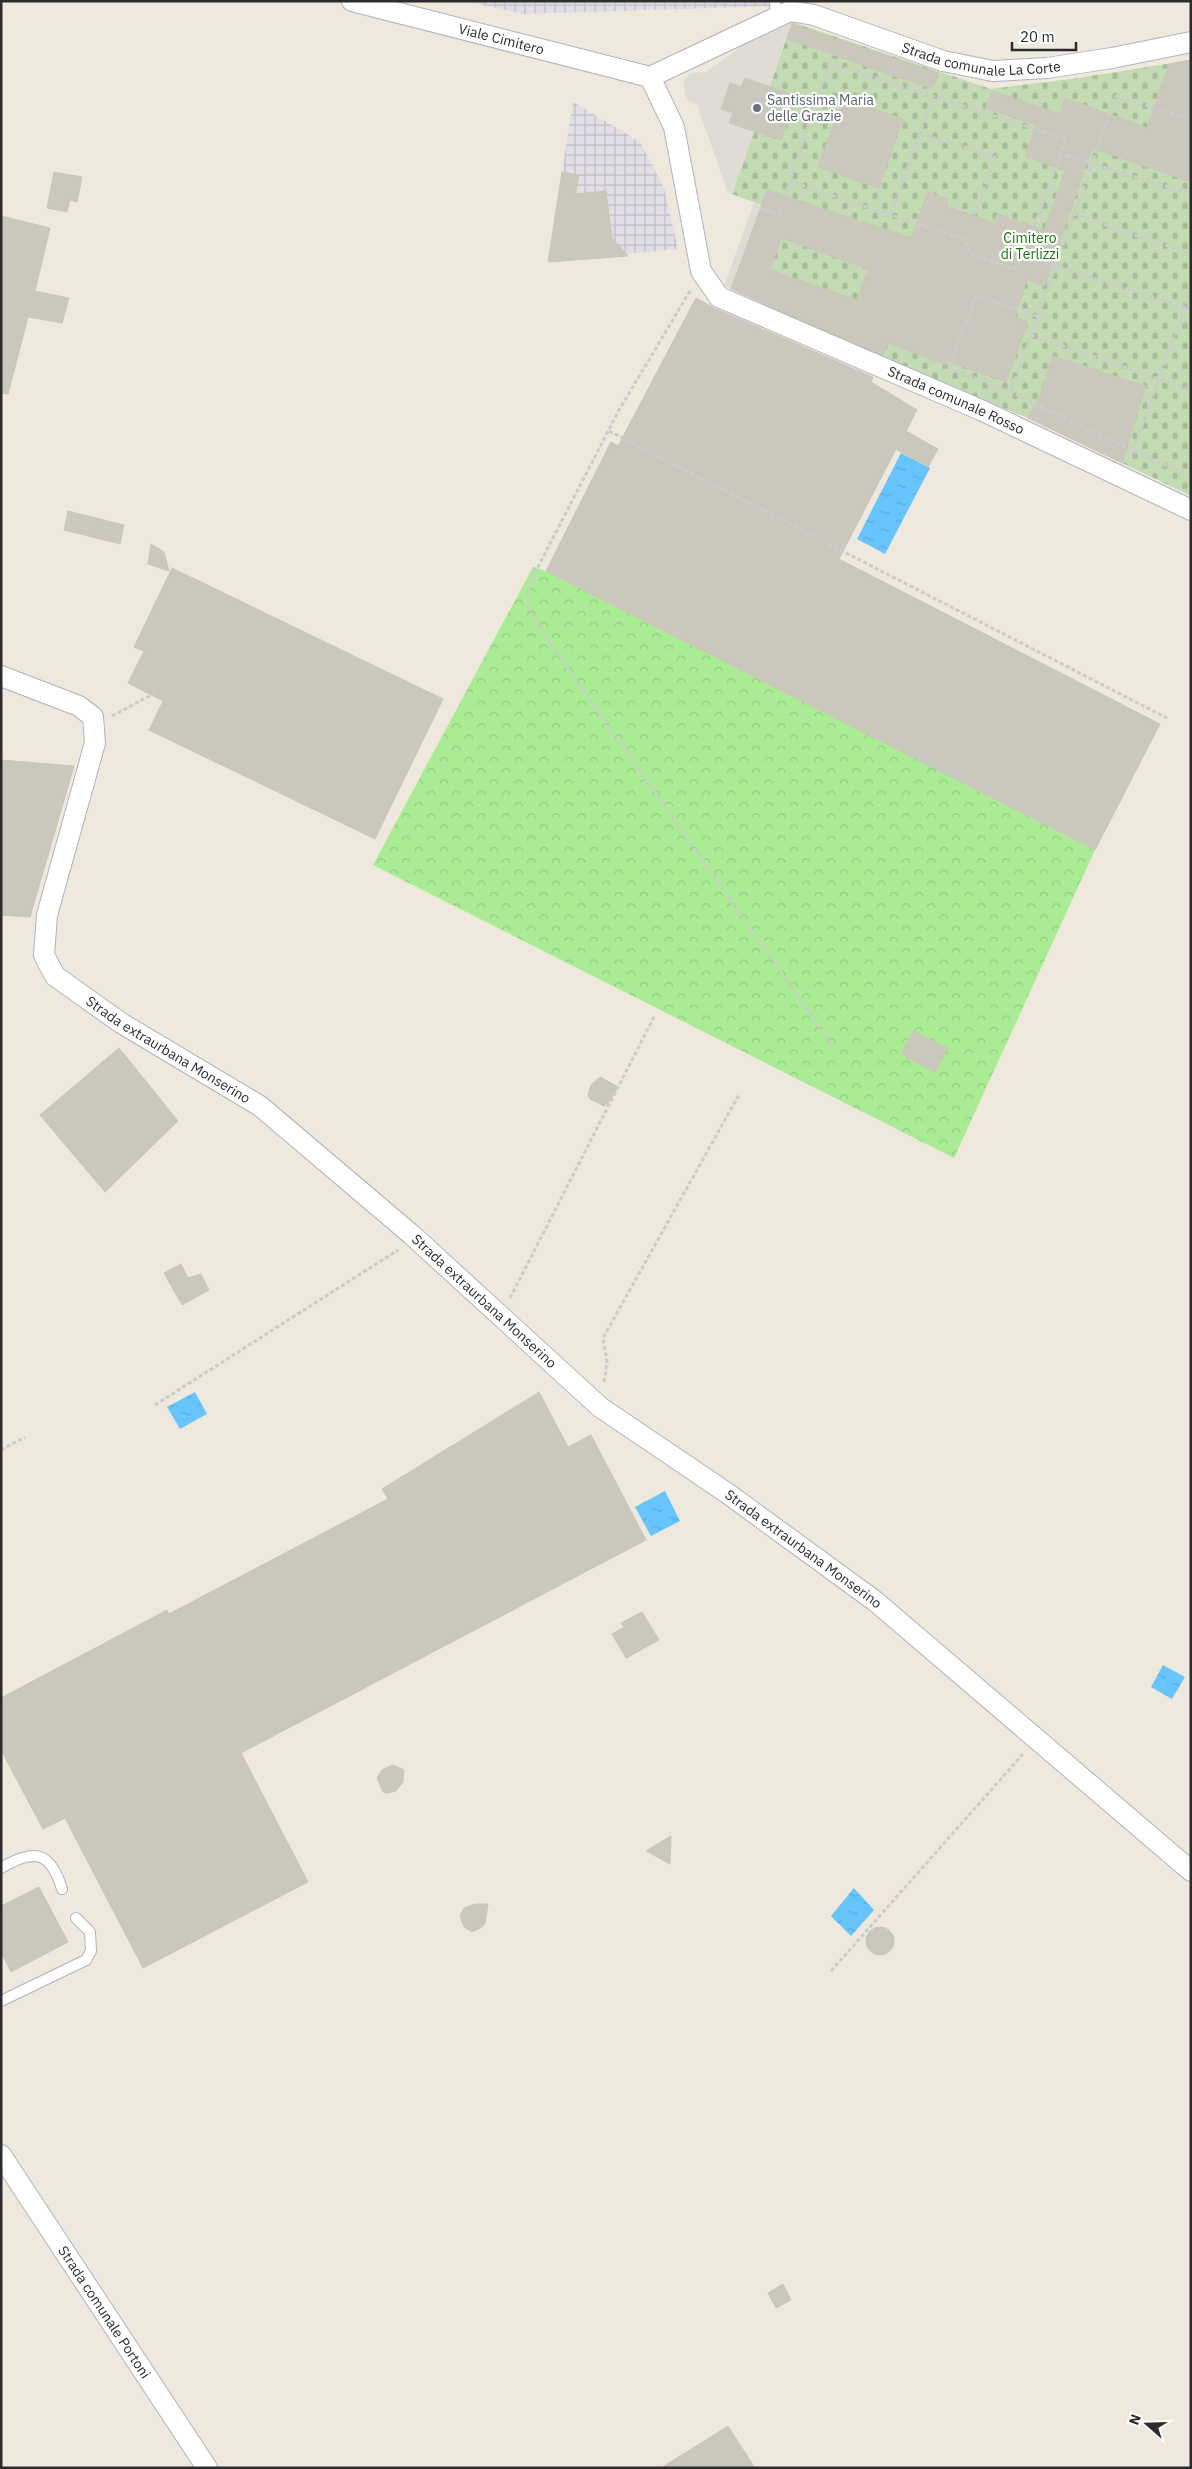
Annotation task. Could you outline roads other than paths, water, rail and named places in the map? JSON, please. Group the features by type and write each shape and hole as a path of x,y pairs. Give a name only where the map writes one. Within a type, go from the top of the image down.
{"street":[{"name":"Viale Cimitero","path":"352,1 650,77"},
{"name":"Strada comunale La Corte","path":"650,77 776,9 814,15 943,61 993,71 1047,68 1112,58 1191,42"},
{"name":"Strada comunale Rosso","path":"650,77 674,127 701,271 719,297 983,411 1191,510"},
{"name":"Strada extraurbana Monserino","path":"1,676 79,706 93,717 96,743 47,914 44,955 55,976 121,1023 260,1106 412,1235 600,1407 728,1493 875,1601 1191,1871"},
{"name":"Strada comunale Portoni","path":"1,2155 207,2468"}],"lane":[{"path":"1,1868 20,1857 35,1855 47,1860 54,1867 62,1889"},
{"path":"1,2001 86,1960 91,1951 90,1932 76,1918"}],"water":[{"path":"901,453 930,468 885,554 857,539"},
{"path":"195,1392 207,1414 180,1429 167,1407"},
{"path":"665,1491 680,1521 651,1536 635,1507"},
{"path":"1163,1665 1185,1677 1172,1699 1151,1687"},
{"path":"854,1888 874,1910 851,1936 831,1916"}],"place":[{"name":"Santissima Maria delle Grazie","path":"757,108"}],"park label":[{"name":"Cimitero di Terlizzi","path":"1030,246"}]}
